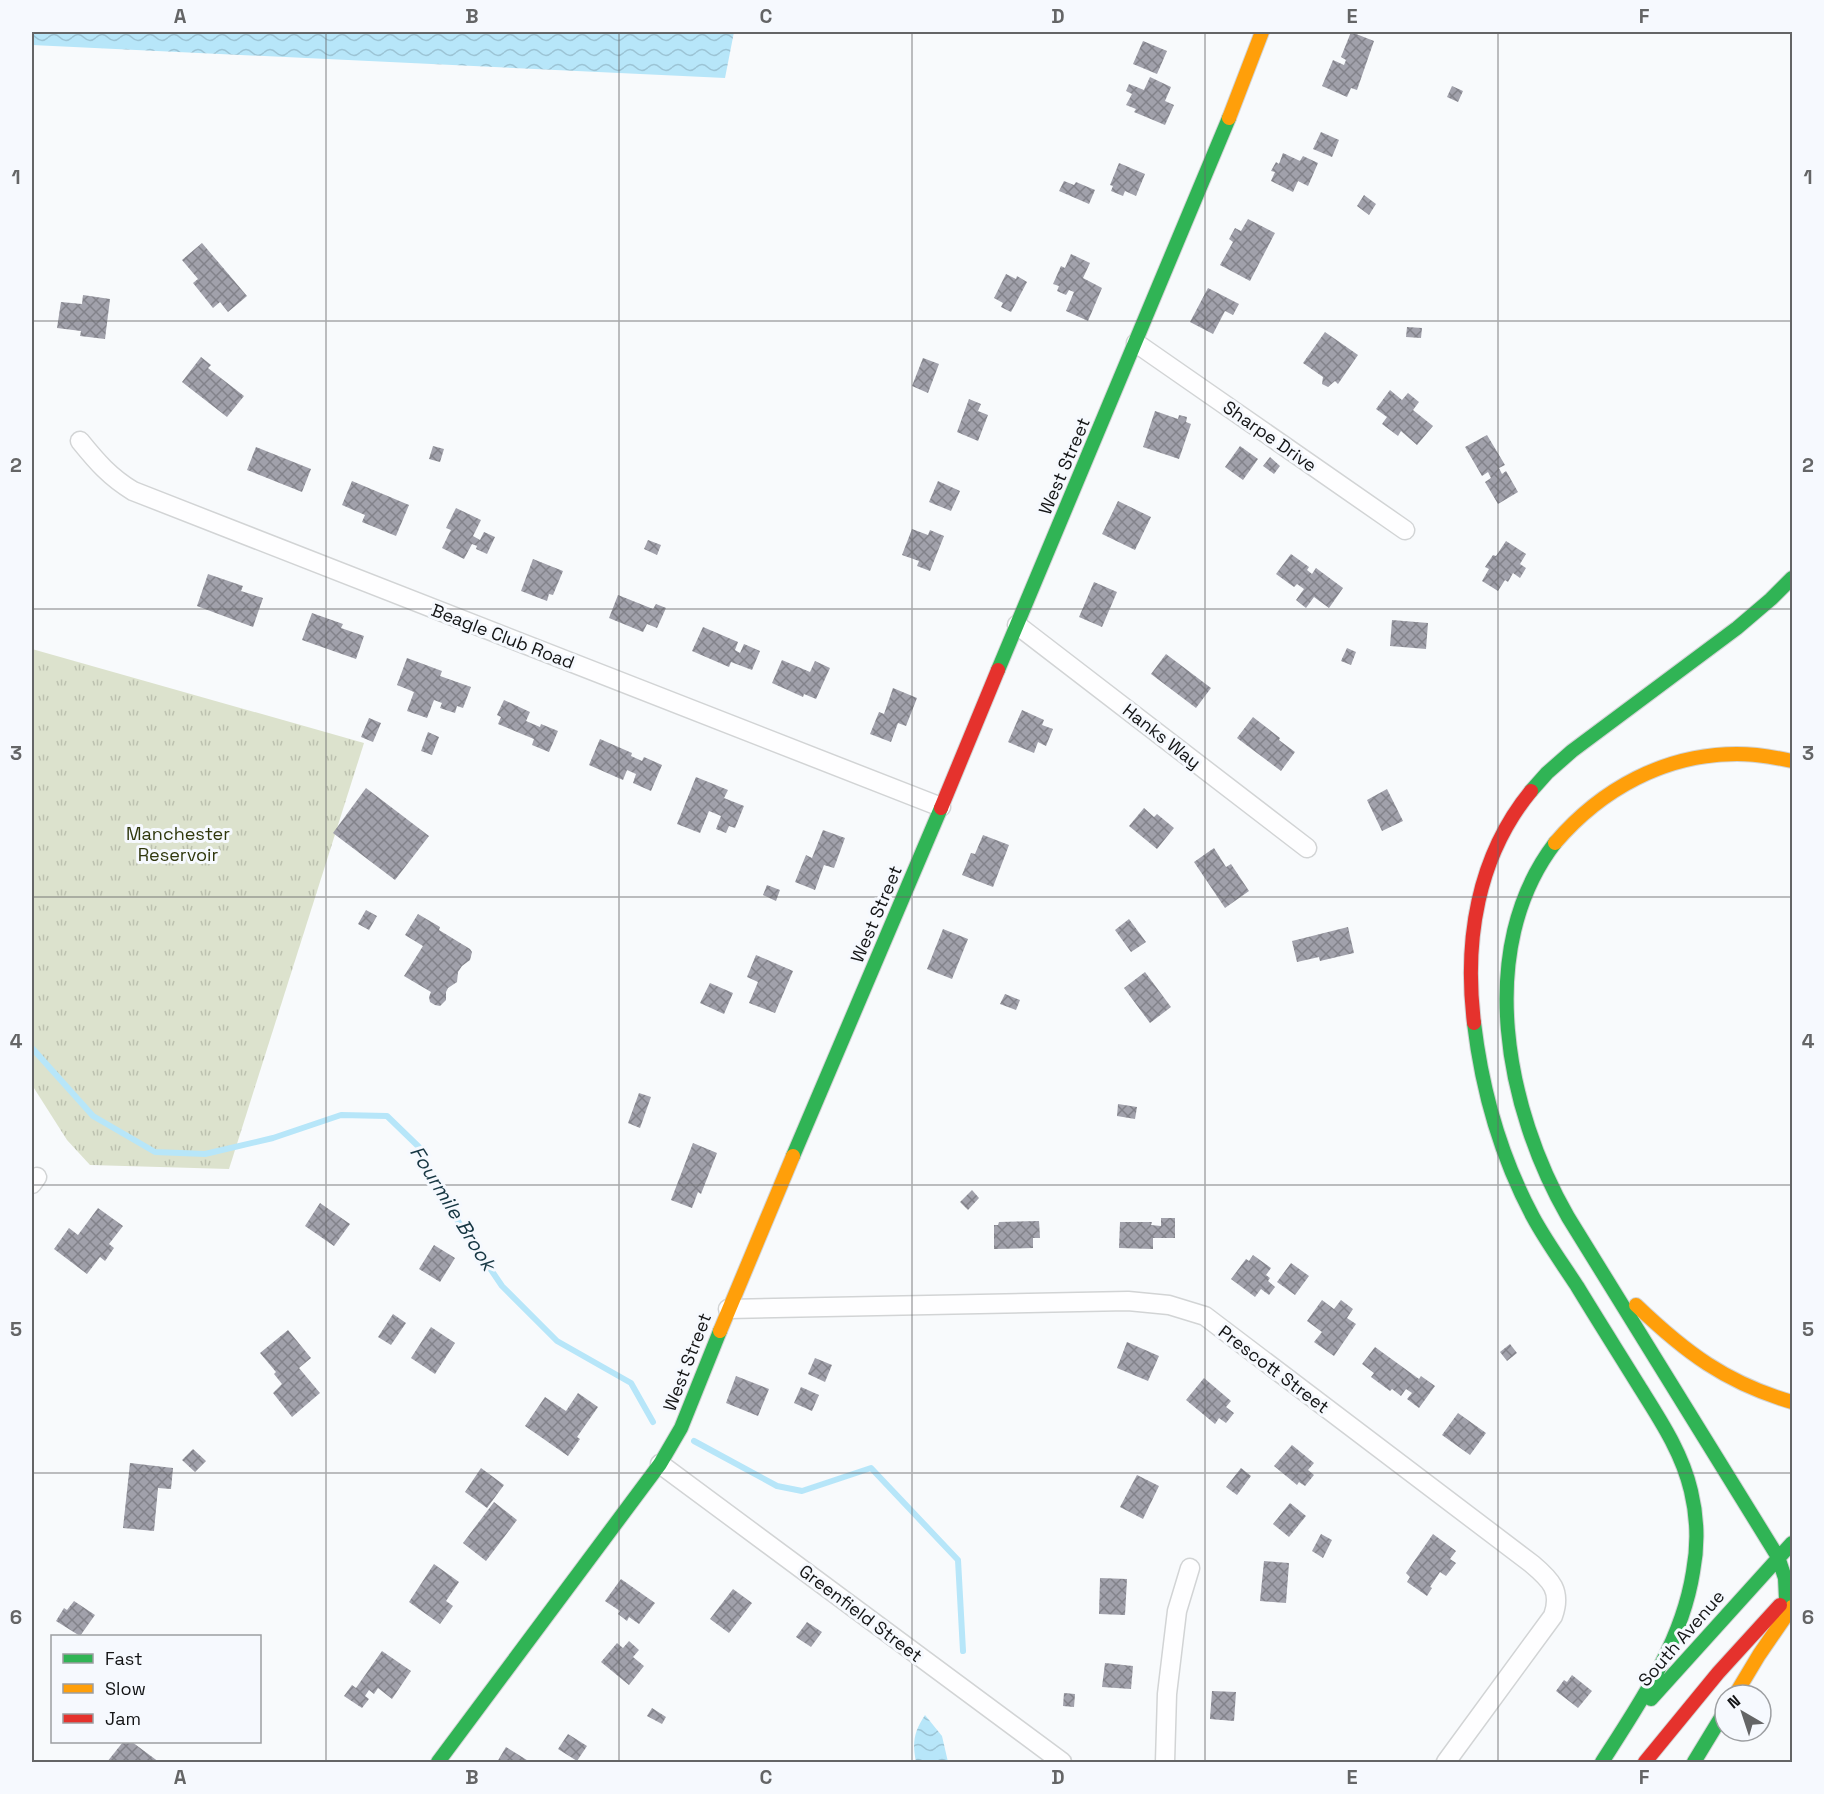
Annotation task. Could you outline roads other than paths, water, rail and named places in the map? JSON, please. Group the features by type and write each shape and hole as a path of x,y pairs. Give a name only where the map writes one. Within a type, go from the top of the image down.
{"main road":[{"name":"West Street","path":"438,1762 660,1464 681,1428 728,1309 1136,343 1237,100 1262,32"},
{"path":"1602,1762 1658,1670 1681,1620 1692,1581 1695,1560 1696,1532 1693,1499 1680,1458 1667,1432 1539,1227 1508,1159 1487,1096 1476,1044 1471,985 1474,917 1485,874 1496,846 1513,817 1546,775 1586,739 1754,616 1792,578"},
{"path":"1742,1683 1790,1599 1778,1557 1593,1258 1546,1176 1523,1111 1515,1076 1507,984 1513,936 1521,904 1543,860 1563,832 1599,799 1624,783 1666,765 1712,755 1759,755 1792,761"},
{"path":"1593,1258 1652,1321 1693,1355 1718,1373 1743,1386 1792,1402"},
{"name":"South Avenue","path":"1602,1762 1693,1650 1792,1543"},
{"path":"1645,1762 1695,1701 1790,1599"},
{"path":"1694,1762 1713,1731"}],"street":[{"name":"Sharpe Drive","path":"1136,343 1405,530"},
{"name":"Beagle Club Road","path":"80,441 102,467 133,491 941,807"},
{"name":"Hanks Way","path":"1017,625 1307,848"},
{"name":"Prescott Street","path":"728,1309 1128,1301 1169,1305 1205,1316 1532,1564 1551,1582 1556,1593 1557,1604 1553,1616 1446,1762"},
{"name":"Greenfield Street","path":"660,1464 1062,1762"},
{"path":"1165,1762 1167,1694 1175,1623 1190,1568"}],"water":[{"path":"32,32 734,32 725,78 32,45"},
{"path":"925,1715 942,1736 948,1762 916,1762 915,1737"}],"waterway":[{"name":"Fourmile Brook","path":"32,1048 93,1116 155,1152 205,1154 273,1138 341,1115 387,1116 419,1147 447,1205 502,1286 557,1341 631,1383 653,1422"},
{"name":"Fourmile Brook","path":"694,1441 777,1486 802,1491 871,1468 958,1560 963,1651"}],"park label":[{"name":"Manchester Reservoir","path":"178,843"}]}
